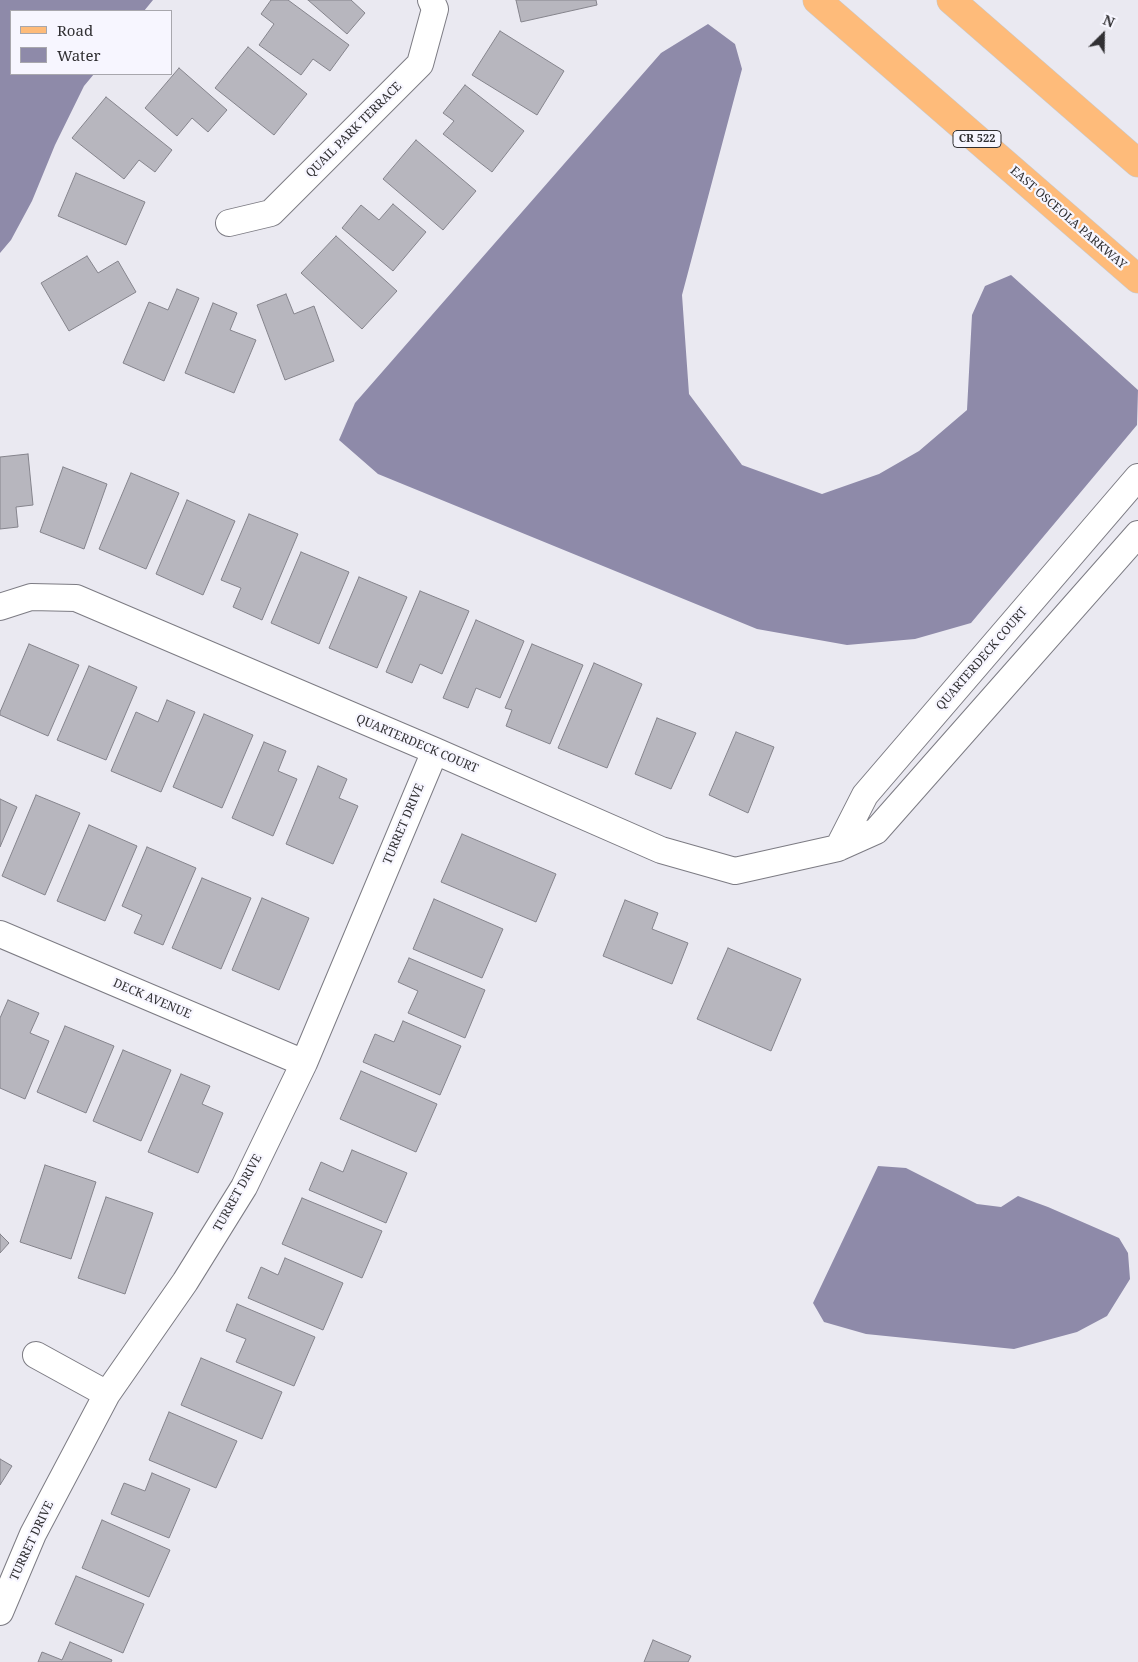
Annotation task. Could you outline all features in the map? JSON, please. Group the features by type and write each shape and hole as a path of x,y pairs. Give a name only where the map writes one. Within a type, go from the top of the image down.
{"main road":[{"name":"EAST OSCEOLA PARKWAY","path":"817,0 1138,279"},
{"path":"951,0 1138,163"}],"street":[{"name":"QUAIL PARK TERRACE","path":"229,223 271,213 420,64 436,9 430,0"},
{"name":"QUARTERDECK COURT","path":"838,848 865,795 1138,477"},
{"name":"QUARTERDECK COURT","path":"0,607 31,597 76,598 435,751 661,850 735,871 838,848 876,831 1138,534"},
{"path":"1042,589 1068,612"},
{"name":"TURRET DRIVE","path":"0,1612 33,1534 107,1394 185,1282 244,1187 304,1063 435,751"},
{"name":"DECK AVENUE","path":"0,934 304,1063"},
{"path":"36,1355 107,1394"}],"water":[{"path":"0,0 153,0 145,10 10,10 10,75 93,75 84,86 55,145 32,201 11,240 0,253"},
{"path":"708,24 735,44 742,69 682,295 689,394 742,465 822,494 879,474 919,451 967,410 972,315 985,286 1011,275 1138,390 1137,425 971,623 915,639 847,645 757,629 378,474 339,440 355,403 661,53"},
{"path":"878,1166 906,1168 977,1204 1001,1207 1018,1196 1119,1238 1128,1253 1130,1279 1107,1316 1077,1332 1014,1349 866,1334 824,1322 813,1303"}],"building":[{"path":"271,0 288,0 349,45 330,71 313,59 301,75 259,45 274,24 261,14"},
{"path":"308,0 351,0 365,13 347,34"},
{"path":"516,0 596,0 597,5 521,22"},
{"path":"500,31 564,71 537,115 472,75"},
{"path":"248,47 307,94 274,135 215,88"},
{"path":"179,68 227,110 208,132 192,118 177,136 145,108"},
{"path":"465,85 524,131 492,172 443,134 454,121 443,113"},
{"path":"106,97 172,150 155,172 139,160 124,179 72,138"},
{"path":"416,140 476,191 443,230 383,179"},
{"path":"76,173 145,202 126,245 58,216"},
{"path":"393,204 426,232 393,271 342,228 361,205 379,220"},
{"path":"336,236 397,291 362,329 301,273"},
{"path":"87,256 98,273 118,261 136,292 69,331 41,283"},
{"path":"177,289 199,298 164,381 123,363 149,302 168,310"},
{"path":"286,294 294,314 314,306 334,361 285,380 257,305"},
{"path":"213,303 237,313 230,330 256,340 234,393 185,373"},
{"path":"28,454 33,505 16,507 18,527 0,529 0,457"},
{"path":"63,467 107,484 84,549 40,532"},
{"path":"131,473 179,493 146,569 99,549"},
{"path":"187,500 235,521 203,595 156,574"},
{"path":"249,514 298,534 262,620 233,607 241,588 221,580"},
{"path":"301,552 349,572 319,644 271,623"},
{"path":"359,577 407,597 377,668 329,648"},
{"path":"420,591 469,611 442,674 420,664 412,683 386,672"},
{"path":"476,620 524,641 500,698 476,688 468,708 443,698"},
{"path":"29,644 79,665 48,736 0,715"},
{"path":"532,644 583,665 550,744 506,726 512,710 505,708"},
{"path":"594,663 642,684 607,768 558,748"},
{"path":"89,666 137,687 106,760 57,740"},
{"path":"167,700 195,712 161,792 111,771 136,712 158,722"},
{"path":"204,714 253,735 222,808 173,787"},
{"path":"657,718 696,733 671,789 635,774"},
{"path":"736,732 774,747 748,813 709,795"},
{"path":"264,742 286,751 278,771 297,779 273,836 232,818"},
{"path":"318,766 347,779 339,798 358,806 333,864 286,844"},
{"path":"36,795 80,813 45,895 2,876"},
{"path":"0,799 17,807 0,847"},
{"path":"89,825 137,846 105,921 57,901"},
{"path":"462,834 556,874 536,922 441,882"},
{"path":"147,847 196,868 163,945 134,933 142,915 122,906"},
{"path":"202,878 251,898 221,969 172,948"},
{"path":"262,898 309,918 279,990 232,970"},
{"path":"434,899 503,929 482,978 413,949"},
{"path":"625,900 658,913 652,929 688,943 672,984 603,956"},
{"path":"728,948 801,979 771,1051 697,1019"},
{"path":"409,958 485,990 465,1038 408,1013 418,991 398,982"},
{"path":"8,1000 39,1013 30,1033 49,1041 25,1099 0,1088 0,1018"},
{"path":"403,1021 461,1046 440,1095 363,1062 375,1034 394,1042"},
{"path":"65,1026 114,1046 86,1113 37,1092"},
{"path":"123,1050 171,1070 141,1141 93,1121"},
{"path":"361,1071 437,1104 416,1152 340,1119"},
{"path":"181,1074 210,1086 202,1104 223,1113 198,1173 148,1152"},
{"path":"352,1150 407,1173 386,1223 309,1190 321,1162 343,1172"},
{"path":"45,1165 96,1182 71,1259 20,1242"},
{"path":"106,1197 153,1213 125,1294 78,1278"},
{"path":"302,1198 382,1231 362,1278 282,1244"},
{"path":"0,1234 9,1243 0,1253"},
{"path":"285,1258 343,1283 323,1330 248,1298 261,1267 278,1275"},
{"path":"237,1304 315,1337 294,1386 236,1362 246,1339 226,1331"},
{"path":"201,1358 282,1392 262,1439 181,1405"},
{"path":"169,1412 237,1441 216,1488 149,1460"},
{"path":"0,1459 12,1466 0,1485"},
{"path":"152,1473 190,1489 169,1538 111,1514 124,1483 145,1491"},
{"path":"102,1520 170,1550 149,1597 82,1568"},
{"path":"76,1576 144,1604 123,1653 55,1624"},
{"path":"653,1640 691,1656 688,1662 644,1662"},
{"path":"70,1642 112,1660 111,1662 38,1662 42,1652 62,1660"}]}
